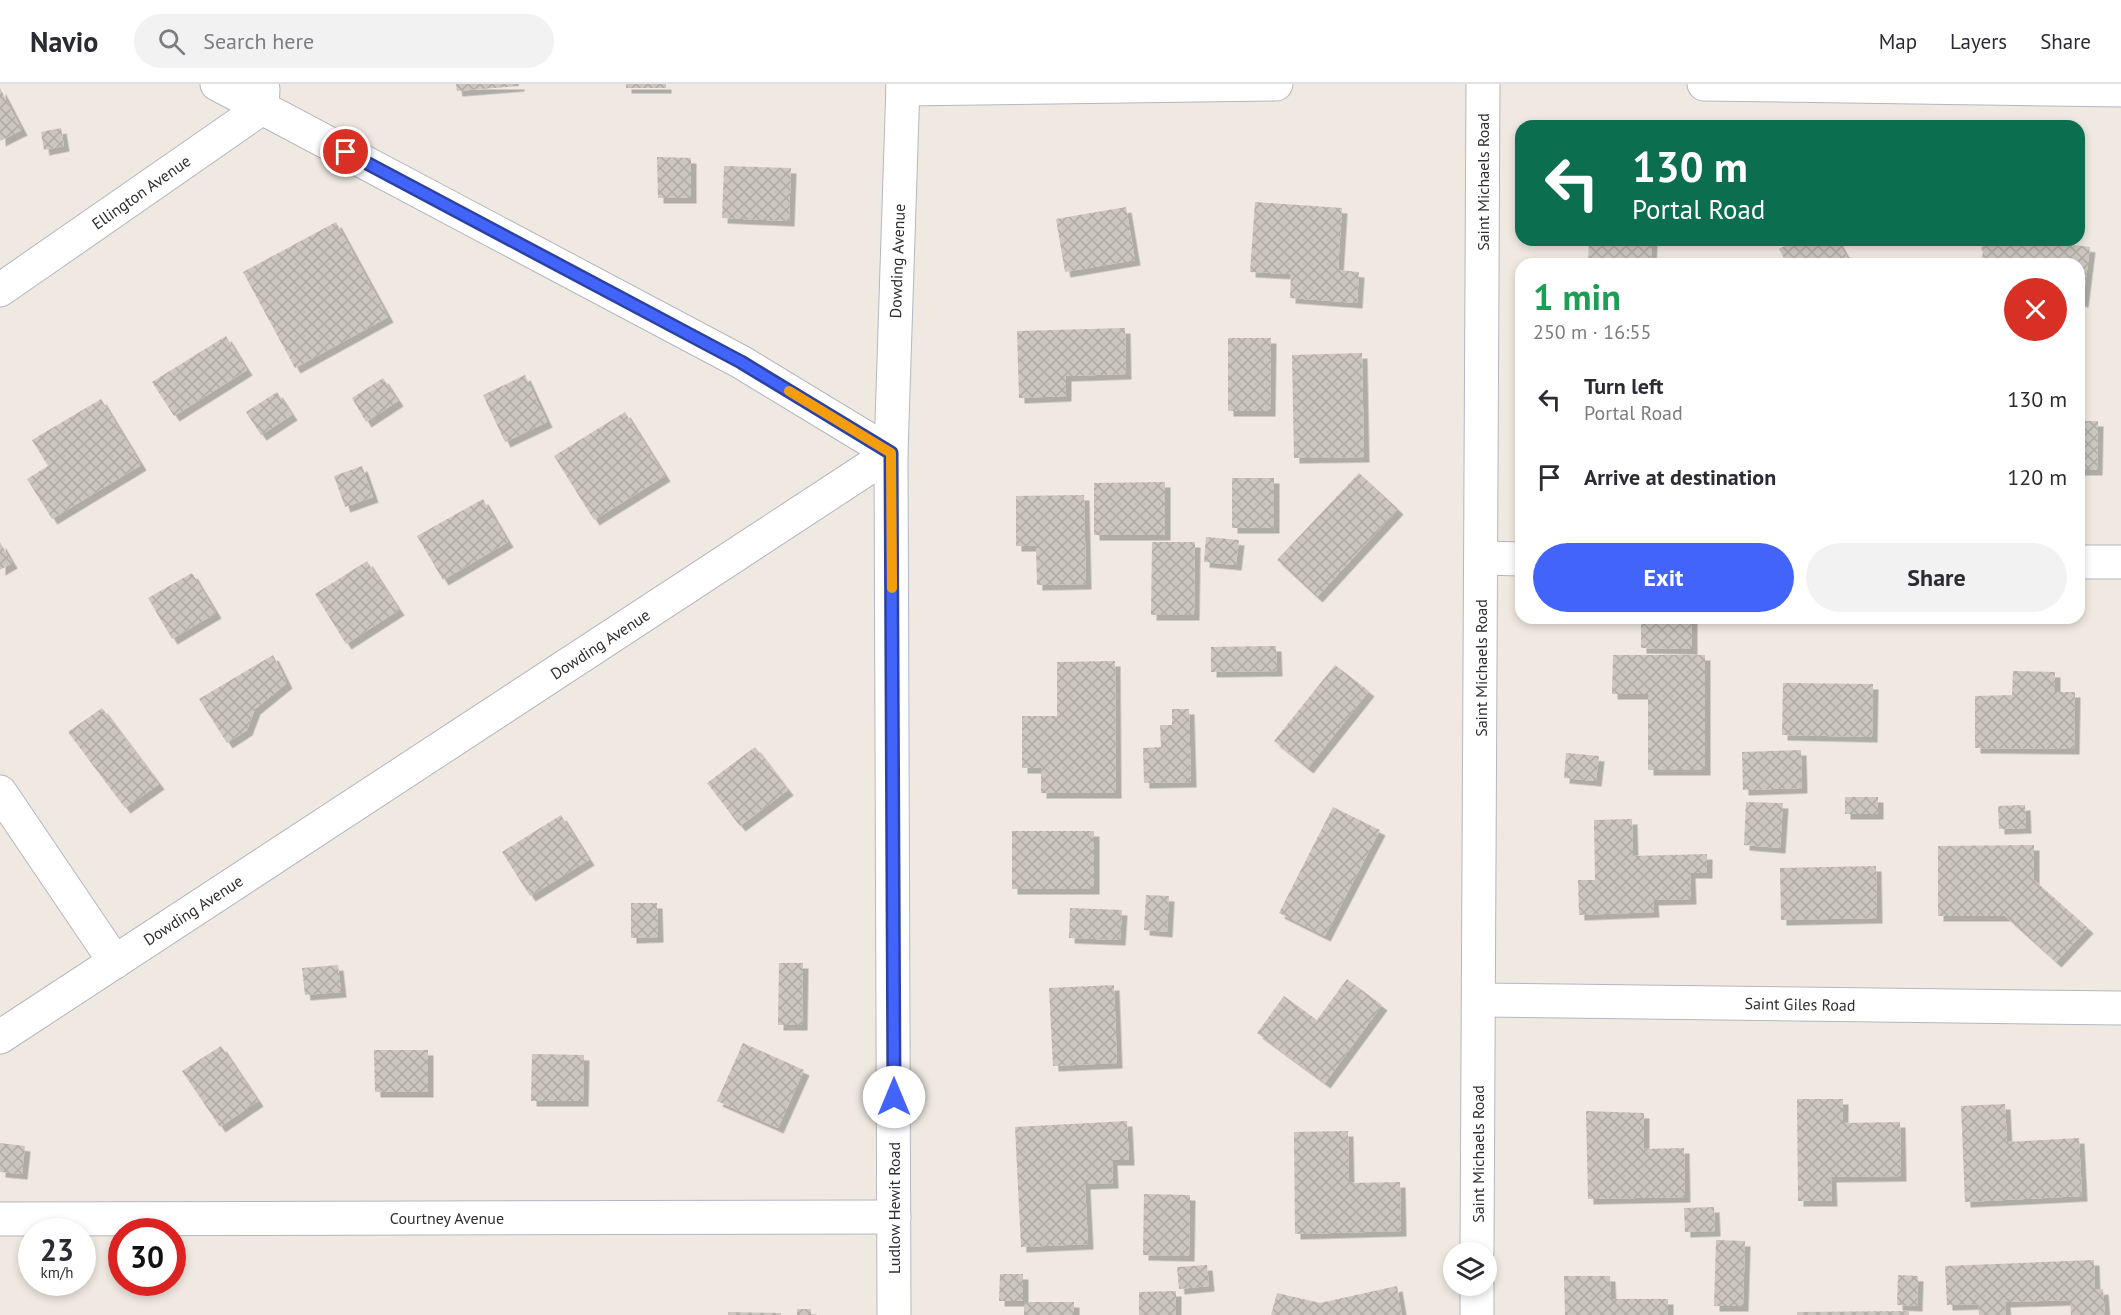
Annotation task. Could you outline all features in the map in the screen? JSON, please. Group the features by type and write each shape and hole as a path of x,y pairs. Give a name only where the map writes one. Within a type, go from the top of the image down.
{"street":[{"path":"218,84 263,96 741,362 891,453"},
{"path":"903,86 1276,84"},
{"name":"Saint Michaels Road","path":"1478,1242 1483,84"},
{"path":"1704,84 2061,86 2121,90"},
{"name":"Dowding Avenue","path":"0,1037 891,453 903,86"},
{"name":"Ellington Avenue","path":"0,290 263,96"},
{"name":"Ludlow Hewit Road","path":"891,453 894,1315"},
{"path":"1481,558 1515,559"},
{"path":"2085,562 2121,562"},
{"path":"0,792 115,962"},
{"name":"Saint Giles Road","path":"1479,1000 2121,1008"},
{"name":"Courtney Avenue","path":"0,1219 894,1217"},
{"path":"1477,1296 1477,1315"}],"building":[{"path":"456,84 519,84 519,86 457,91"},
{"path":"626,84 666,84 666,88 626,88"},
{"path":"0,88 22,130 0,141"},
{"path":"61,128 64,146 44,150 41,132"},
{"path":"657,157 691,158 691,198 658,198"},
{"path":"724,166 791,168 789,221 722,218"},
{"path":"1255,202 1342,208 1338,270 1359,272 1357,303 1290,298 1291,274 1250,272"},
{"path":"1126,207 1135,260 1065,272 1056,219"},
{"path":"336,222 388,317 295,368 243,272"},
{"path":"1589,246 1652,246 1651,258 1588,258"},
{"path":"1785,246 1840,246 1848,258 1784,258 1779,249"},
{"path":"1984,246 2090,247 2085,286 2085,258 1982,258"},
{"path":"1125,328 1126,374 1066,376 1066,396 1019,398 1017,331"},
{"path":"226,336 247,370 174,416 152,382"},
{"path":"1228,338 1271,338 1270,411 1228,411"},
{"path":"1362,353 1364,457 1294,458 1292,355"},
{"path":"525,375 547,422 505,442 483,395"},
{"path":"383,378 398,401 366,422 352,398"},
{"path":"277,392 292,415 261,435 246,412"},
{"path":"101,399 141,465 52,519 27,479 48,466 32,440"},
{"path":"625,412 665,476 594,520 554,456"},
{"path":"2085,421 2098,421 2097,470 2085,470"},
{"path":"362,466 373,497 345,507 334,476"},
{"path":"1359,473 1398,509 1317,597 1277,560"},
{"path":"1232,478 1274,478 1274,528 1232,528"},
{"path":"1165,482 1165,535 1094,535 1094,483"},
{"path":"1084,495 1086,584 1037,585 1036,546 1016,546 1016,496"},
{"path":"483,499 508,542 443,580 417,536"},
{"path":"1206,537 1239,540 1236,565 1204,562"},
{"path":"0,542 12,563 0,570"},
{"path":"1152,542 1195,542 1194,615 1151,615"},
{"path":"367,561 399,610 346,644 315,594"},
{"path":"192,573 216,613 172,639 148,598"},
{"path":"1641,624 1692,624 1692,649 1641,648"},
{"path":"1276,646 1277,671 1211,672 1211,647"},
{"path":"273,655 287,683 255,709 247,730 227,743 199,699"},
{"path":"1613,655 1705,655 1705,770 1648,770 1648,694 1612,694"},
{"path":"1115,661 1116,793 1041,793 1041,768 1022,768 1022,716 1057,716 1057,662"},
{"path":"1335,665 1369,691 1308,768 1274,741"},
{"path":"2013,671 2055,672 2055,692 2075,692 2074,749 1975,748 1975,696 2012,695"},
{"path":"1783,683 1873,684 1872,737 1782,735"},
{"path":"102,708 159,784 125,808 68,732"},
{"path":"1172,709 1189,709 1191,782 1144,783 1143,748 1161,747 1160,725 1172,725"},
{"path":"755,747 788,790 740,826 707,783"},
{"path":"1801,750 1802,788 1743,790 1742,752"},
{"path":"1566,753 1599,756 1596,781 1564,778"},
{"path":"1845,797 1878,797 1878,814 1845,814"},
{"path":"1746,802 1783,803 1780,848 1744,845"},
{"path":"2025,805 2026,828 1999,829 1998,806"},
{"path":"1333,807 1380,830 1325,936 1279,913"},
{"path":"561,815 589,860 530,896 502,852"},
{"path":"1632,819 1633,856 1707,854 1707,873 1690,873 1691,899 1653,900 1654,912 1579,915 1578,880 1595,880 1594,820"},
{"path":"1012,831 1094,831 1094,889 1012,889"},
{"path":"2034,845 2034,880 2088,928 2056,962 2005,916 1938,916 1938,846"},
{"path":"1876,866 1877,918 1781,920 1780,868"},
{"path":"1146,895 1169,896 1167,932 1144,930"},
{"path":"631,903 657,903 658,937 631,938"},
{"path":"1070,908 1122,910 1120,940 1069,938"},
{"path":"779,963 803,963 802,1025 778,1025"},
{"path":"338,965 341,992 305,995 302,968"},
{"path":"1347,979 1382,1005 1325,1083 1257,1033 1284,996 1317,1020"},
{"path":"1114,985 1117,1063 1053,1066 1049,988"},
{"path":"743,1043 804,1070 778,1128 717,1101"},
{"path":"221,1046 258,1101 220,1127 182,1071"},
{"path":"374,1050 428,1050 428,1092 375,1092"},
{"path":"532,1054 584,1055 583,1101 531,1101"},
{"path":"1797,1099 1843,1099 1843,1123 1900,1122 1901,1176 1831,1177 1832,1201 1798,1201"},
{"path":"2005,1104 2007,1142 2079,1138 2082,1196 1965,1202 1961,1106"},
{"path":"1586,1111 1644,1113 1644,1149 1684,1148 1685,1197 1588,1199"},
{"path":"1127,1121 1129,1160 1112,1160 1113,1183 1085,1184 1088,1244 1021,1247 1015,1127"},
{"path":"1348,1131 1349,1183 1400,1182 1401,1231 1295,1234 1294,1132"},
{"path":"0,1143 25,1146 22,1174 0,1172"},
{"path":"1144,1194 1190,1195 1189,1256 1143,1255"},
{"path":"1714,1207 1715,1231 1685,1232 1684,1208"},
{"path":"1716,1240 1745,1241 1743,1306 1714,1306"},
{"path":"2094,1260 2095,1290 2103,1289 2105,1315 2071,1315 2070,1300 2005,1302 2006,1315 1979,1315 1978,1304 1947,1305 1945,1266"},
{"path":"1207,1265 1209,1286 1179,1289 1177,1267"},
{"path":"1000,1274 1023,1274 1023,1301 999,1301"},
{"path":"1898,1275 1918,1276 1917,1306 1897,1305"},
{"path":"1564,1276 1610,1276 1611,1299 1668,1299 1668,1315 1565,1315"},
{"path":"1397,1286 1402,1315 1271,1315 1277,1293 1320,1303"},
{"path":"1176,1291 1176,1315 1139,1315 1139,1292"},
{"path":"1024,1302 1074,1302 1074,1315 1024,1315"},
{"path":"797,1309 811,1309 811,1315 797,1315"},
{"path":"1909,1311 1909,1315 1797,1315 1797,1312"},
{"path":"728,1312 781,1313 781,1315 728,1315"}],"slow traffic":[{"path":"789,391 891,453 892,588"}],"route":[{"path":"346,152 741,362 891,453 894,1097"}]}
